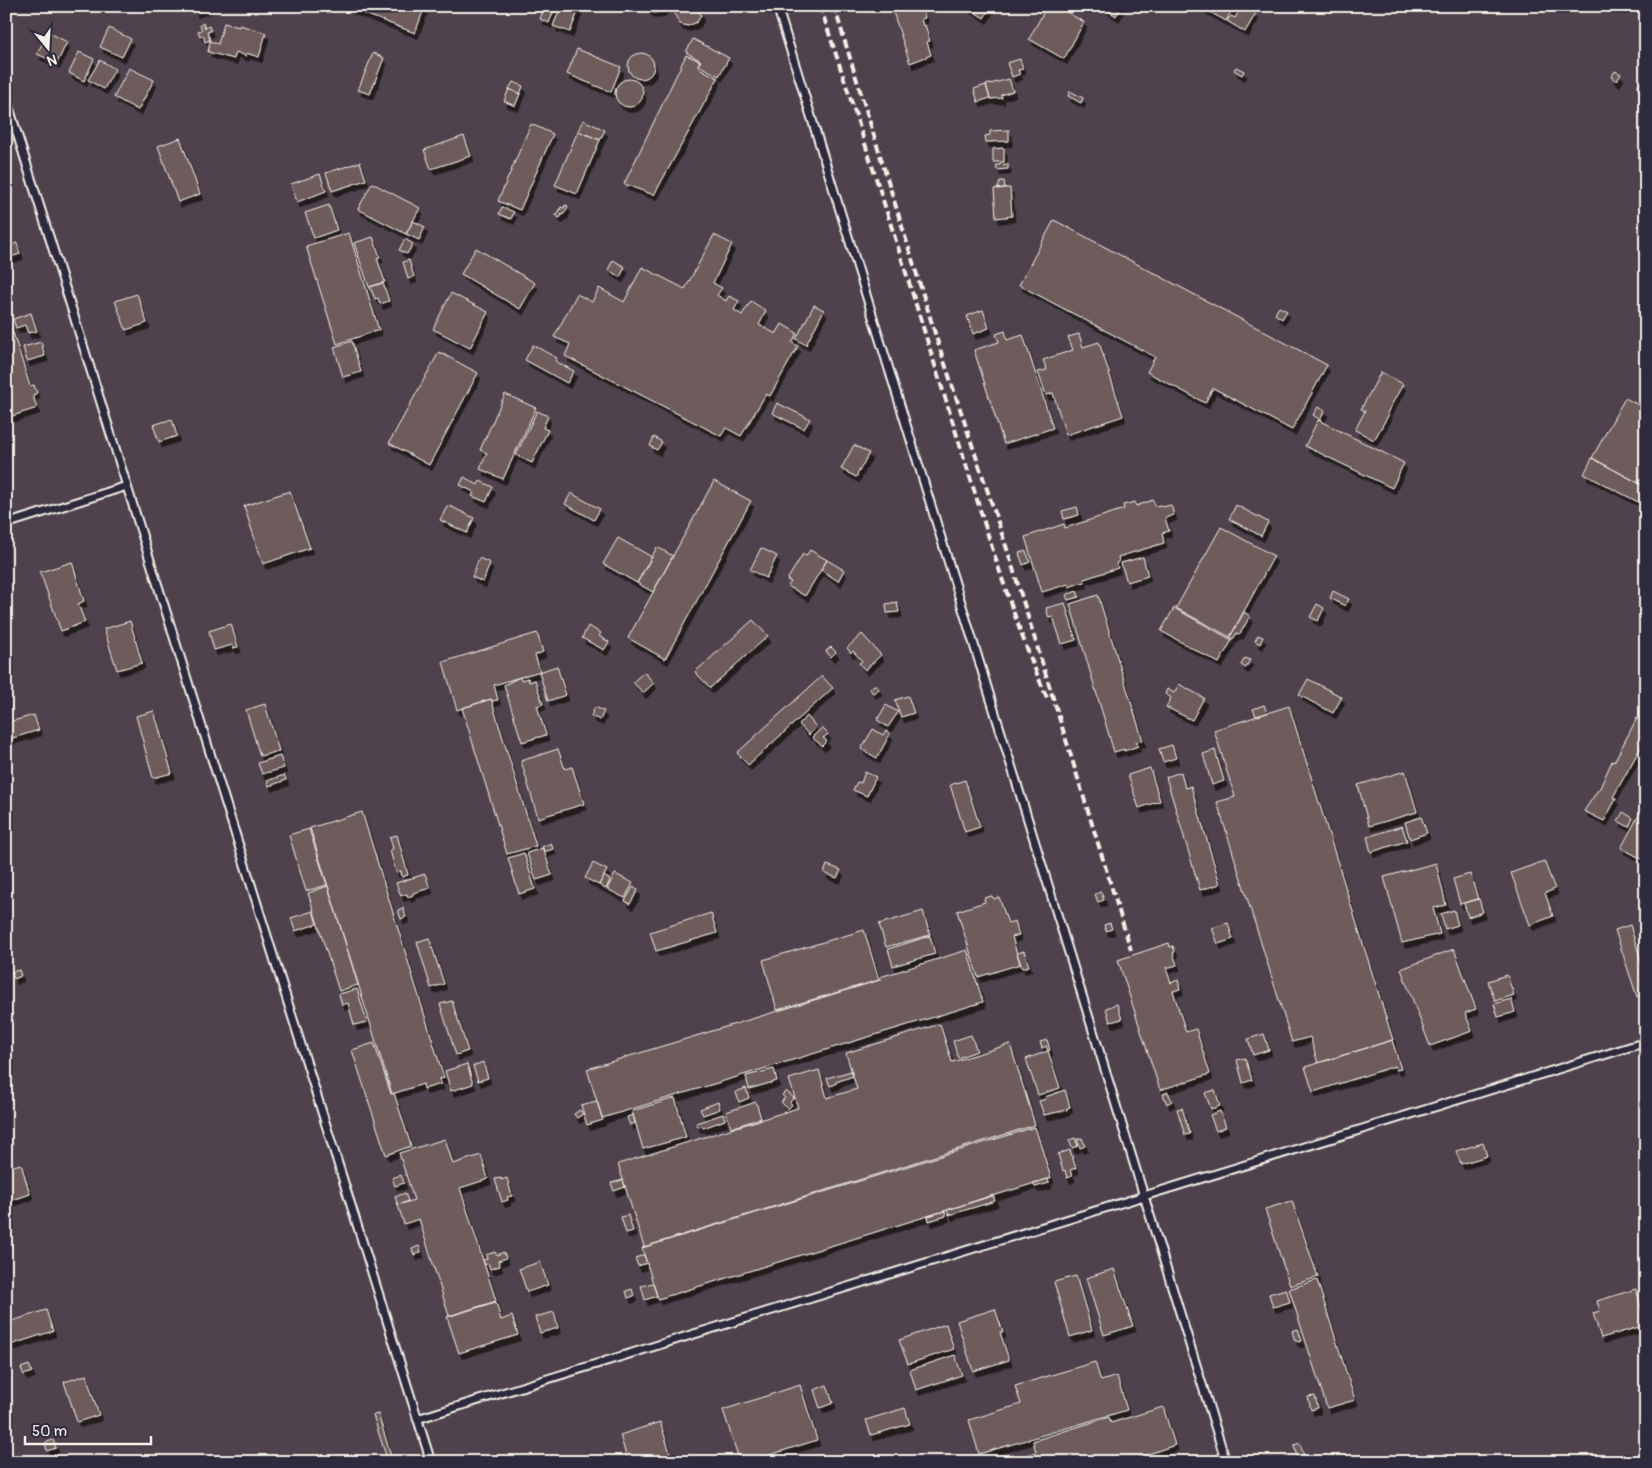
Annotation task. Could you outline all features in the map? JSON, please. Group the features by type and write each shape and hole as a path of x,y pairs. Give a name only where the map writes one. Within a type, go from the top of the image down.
{"lane":[{"path":"777,6 1226,1462"},
{"path":"6,98 431,1462"},
{"path":"6,524 127,486"},
{"path":"418,1419 1646,1042"}],"shaded area":[{"path":"6,6 1646,6 1646,1462 6,1462"}],"building":[{"path":"193,6 214,6 195,12"},
{"path":"344,6 425,6 415,33"},
{"path":"545,6 555,8 549,23 540,19"},
{"path":"561,6 580,6 570,32 553,26"},
{"path":"645,6 666,6 662,11 655,13"},
{"path":"677,6 698,6 701,15 697,22 688,26 680,24 675,15"},
{"path":"891,6 921,6 916,8 918,13 923,11 925,18 921,19 930,41 927,42 931,55 910,63"},
{"path":"965,6 991,6 984,18"},
{"path":"1047,6 1056,6 1084,22 1064,59 1029,39"},
{"path":"1101,6 1122,6 1116,16"},
{"path":"1199,6 1234,6 1226,21"},
{"path":"1242,6 1256,13 1245,32 1227,21 1231,16 1235,18"},
{"path":"203,23 205,28 209,26 211,31 207,32 210,40 205,42 203,35 200,36 198,31 202,30 200,25"},
{"path":"224,23 239,27 240,25 266,33 259,57 246,53 246,56 236,52 234,59 208,52 210,41 218,44"},
{"path":"109,28 131,39 122,57 100,47"},
{"path":"48,32 67,42 57,63 37,54"},
{"path":"693,39 729,58 719,76 698,65 701,61 686,52"},
{"path":"577,49 621,67 611,92 567,74"},
{"path":"79,52 94,59 84,81 69,73"},
{"path":"373,53 384,58 370,94 358,90"},
{"path":"641,53 650,57 654,66 650,75 641,79 632,75 628,66 632,57"},
{"path":"686,55 700,61 697,67 718,78 654,195 624,184"},
{"path":"1020,59 1023,69 1018,70 1020,74 1012,77 1007,63"},
{"path":"100,60 115,69 104,89 88,80"},
{"path":"1236,67 1244,71 1242,75 1234,70"},
{"path":"129,68 154,80 138,110 114,97"},
{"path":"1615,71 1621,74 1617,81 1611,77"},
{"path":"629,79 639,83 643,93 639,103 629,107 619,103 615,93 619,83"},
{"path":"1009,79 1013,91 1001,95 1002,98 990,99 986,85"},
{"path":"513,82 523,86 520,94 509,89"},
{"path":"1646,82 1646,98 1640,99 1638,84"},
{"path":"986,85 990,98 978,102 974,89"},
{"path":"509,89 520,94 515,106 504,101"},
{"path":"1070,91 1083,98 1081,103 1068,96"},
{"path":"583,120 605,130 600,140 578,131"},
{"path":"531,124 553,134 520,210 498,201"},
{"path":"1009,130 1009,141 986,142 985,136 990,135 990,131"},
{"path":"578,131 600,140 577,194 555,185"},
{"path":"464,136 471,156 431,169 424,150"},
{"path":"180,138 200,194 178,202 158,146"},
{"path":"1004,148 1004,162 993,162 993,149"},
{"path":"360,162 366,180 332,191 326,173"},
{"path":"1008,164 1008,169 997,170 996,165"},
{"path":"320,174 326,191 297,202 291,184"},
{"path":"1000,181 1004,181 1005,188 998,189"},
{"path":"372,183 420,208 406,234 358,209"},
{"path":"1010,188 1012,216 996,218 994,189"},
{"path":"329,205 337,230 314,238 305,213"},
{"path":"565,205 568,206 564,214 560,218 556,216 559,209 561,207 564,208"},
{"path":"502,207 514,212 511,219 499,214"},
{"path":"1054,220 1327,365 1292,430 1213,388 1205,403 1147,372 1155,357 1019,285"},
{"path":"413,221 425,227 419,240 406,234"},
{"path":"349,233 379,330 337,344 306,246"},
{"path":"714,235 732,244 713,283 722,288 717,295 726,301 729,296 739,301 734,310 742,315 751,301 766,311 759,325 776,334 782,324 797,333 792,343 798,346 770,396 766,394 741,436 726,428 721,436 565,356 570,344 554,337 577,294 592,302 599,288 624,302 642,267 685,289"},
{"path":"373,237 380,257 377,258 385,282 369,287 354,243"},
{"path":"405,239 413,244 407,254 399,250"},
{"path":"17,243 20,254 8,258 6,247"},
{"path":"476,248 535,283 520,309 461,274"},
{"path":"409,260 414,277 408,279 403,262"},
{"path":"613,260 625,267 620,277 608,270"},
{"path":"383,283 389,301 380,304 378,298 375,299 370,287"},
{"path":"451,293 488,312 470,348 433,329"},
{"path":"137,294 147,323 126,330 115,301"},
{"path":"814,305 824,310 806,345 796,339"},
{"path":"1279,307 1287,311 1282,319 1275,314"},
{"path":"6,310 30,386 34,385 37,393 33,395 37,408 6,418"},
{"path":"983,310 989,328 973,334 967,316"},
{"path":"31,313 37,331 28,333 25,325 16,328 13,319"},
{"path":"1005,331 1007,340 1023,335 1053,428 1004,444 974,350 999,342 996,334"},
{"path":"1079,334 1083,347 1099,342 1123,416 1066,435 1053,393 1046,395 1038,372 1047,370 1043,360 1073,350 1068,337"},
{"path":"352,341 361,372 343,377 334,347"},
{"path":"41,342 45,356 27,361 23,347"},
{"path":"533,345 557,358 555,361 574,371 567,383 525,360"},
{"path":"439,352 478,373 429,465 389,443"},
{"path":"1381,372 1403,384 1374,440 1355,430 1365,411 1361,409"},
{"path":"505,394 536,408 503,479 480,469 487,453 480,450"},
{"path":"1625,398 1646,409 1646,487 1592,458"},
{"path":"777,403 810,419 804,429 772,413"},
{"path":"1318,407 1325,410 1320,420 1313,415"},
{"path":"537,411 548,416 543,428 548,430 532,463 516,455"},
{"path":"172,419 177,436 159,442 153,425"},
{"path":"1318,420 1404,463 1392,488 1305,446"},
{"path":"654,437 662,442 657,450 650,446"},
{"path":"854,445 869,453 856,477 841,469"},
{"path":"1592,458 1646,487 1646,506 1584,474"},
{"path":"464,477 478,485 480,481 493,487 486,502 472,496 474,492 460,485"},
{"path":"714,481 751,501 665,659 628,638"},
{"path":"290,491 310,548 263,564 244,506"},
{"path":"571,493 600,509 594,520 565,504"},
{"path":"1153,500 1155,506 1171,505 1174,515 1165,518 1169,531 1162,533 1164,543 1118,557 1119,562 1116,563 1118,568 1084,579 1085,582 1069,587 1068,584 1042,592 1025,537 1064,524 1065,528 1124,509 1123,505 1135,502 1136,506"},
{"path":"448,505 474,518 467,533 440,520"},
{"path":"1236,505 1268,522 1261,536 1229,519"},
{"path":"1077,507 1079,515 1064,519 1062,511"},
{"path":"1221,527 1274,556 1230,637 1176,608"},
{"path":"618,538 652,557 637,583 603,564"},
{"path":"657,547 673,556 653,592 637,583"},
{"path":"761,548 777,556 766,578 750,570"},
{"path":"810,550 827,560 805,596 788,586 791,582 787,580 803,554 806,556"},
{"path":"1026,551 1030,562 1023,565 1019,553"},
{"path":"1143,557 1148,576 1127,582 1121,563"},
{"path":"479,558 490,563 483,582 472,577"},
{"path":"827,560 844,570 838,581 821,570"},
{"path":"72,562 84,601 78,604 85,622 61,631 40,572"},
{"path":"1077,591 1079,597 1068,600 1066,595"},
{"path":"1333,591 1349,599 1345,606 1330,598"},
{"path":"1098,595 1143,741 1136,742 1138,746 1124,751 1124,749 1114,752 1070,604"},
{"path":"897,602 899,612 887,613 886,604"},
{"path":"1065,603 1076,640 1062,644 1053,617 1049,618 1046,608"},
{"path":"1317,604 1324,608 1318,621 1310,617"},
{"path":"1174,608 1232,640 1219,663 1161,631"},
{"path":"1244,612 1250,616 1240,634 1237,633 1233,639 1230,637"},
{"path":"753,620 768,636 710,688 695,672"},
{"path":"130,621 142,663 117,670 104,629"},
{"path":"231,624 238,647 233,648 232,645 214,650 209,631"},
{"path":"588,626 601,633 599,636 609,642 604,650 582,638"},
{"path":"537,633 543,652 535,655 540,671 494,685 498,700 492,701 491,699 457,710 443,662"},
{"path":"862,634 881,655 865,670 859,663 862,661 853,651 851,653 847,648"},
{"path":"1258,635 1263,637 1260,644 1255,641"},
{"path":"831,647 836,652 831,657 826,651"},
{"path":"1245,658 1250,660 1246,668 1241,665"},
{"path":"557,666 566,695 548,701 539,672"},
{"path":"644,672 654,683 643,693 633,682"},
{"path":"822,676 833,688 748,765 737,753"},
{"path":"520,677 521,680 528,678 529,682 535,680 543,704 537,706 546,735 522,742 504,685"},
{"path":"1308,679 1342,697 1333,713 1299,695"},
{"path":"1179,684 1204,698 1192,720 1166,707 1171,698 1165,694 1167,689 1174,693"},
{"path":"874,685 879,689 873,693 870,689"},
{"path":"908,696 914,713 901,717 895,700"},
{"path":"491,699 536,846 507,854 462,708"},
{"path":"265,704 279,751 260,756 246,710"},
{"path":"886,705 898,712 888,727 877,720"},
{"path":"1264,705 1267,713 1256,716 1253,709"},
{"path":"1289,706 1393,1040 1318,1063 1310,1037 1292,1042 1217,802 1235,797 1214,730"},
{"path":"595,707 604,711 600,720 591,716"},
{"path":"154,711 172,773 153,778 136,716"},
{"path":"34,715 39,730 6,740 6,723"},
{"path":"807,716 816,727 809,735 799,724"},
{"path":"1637,718 1646,724 1646,738 1613,797 1616,799 1604,821 1584,811 1599,790 1612,761 1614,762"},
{"path":"822,728 828,734 823,738 827,741 822,746 812,737"},
{"path":"873,729 883,735 886,731 890,734 877,758 861,749"},
{"path":"1172,745 1176,758 1163,762 1159,749"},
{"path":"558,749 565,769 572,767 584,804 538,818 521,761"},
{"path":"1215,750 1224,781 1212,785 1203,754"},
{"path":"280,756 284,768 262,774 258,763"},
{"path":"1150,768 1160,801 1139,808 1128,775"},
{"path":"1405,771 1417,812 1369,826 1358,785"},
{"path":"865,772 876,777 867,796 853,790 857,782 861,783"},
{"path":"1181,772 1185,788 1191,786 1220,884 1200,890 1166,777"},
{"path":"284,775 286,780 269,786 267,781"},
{"path":"965,780 980,827 965,832 950,785"},
{"path":"362,812 444,1078 439,1079 441,1084 424,1089 423,1084 392,1094 310,828"},
{"path":"1623,812 1633,818 1629,827 1618,821"},
{"path":"1640,813 1646,815 1646,861 1621,848"},
{"path":"1421,817 1427,833 1410,839 1405,822"},
{"path":"1402,826 1407,841 1371,852 1367,837"},
{"path":"309,829 327,885 306,891 289,835"},
{"path":"397,835 408,875 402,877 401,871 396,872 390,850 393,849 390,837"},
{"path":"551,843 553,849 544,852 542,847"},
{"path":"543,848 552,875 536,880 527,853"},
{"path":"524,853 535,889 519,894 508,858"},
{"path":"1544,861 1555,889 1545,893 1553,916 1530,925 1511,873"},
{"path":"593,863 607,870 599,885 585,878"},
{"path":"1436,863 1446,905 1433,908 1440,934 1402,943 1384,877"},
{"path":"827,865 841,870 837,878 824,873"},
{"path":"425,874 430,888 413,893 413,895 408,897 407,894 401,896 396,883"},
{"path":"615,874 633,883 625,898 607,889"},
{"path":"1470,874 1478,899 1460,904 1453,879"},
{"path":"604,876 610,880 606,889 599,885"},
{"path":"328,886 358,985 339,991 308,893"},
{"path":"633,887 638,890 630,904 625,901"},
{"path":"1101,892 1104,900 1098,902 1095,894"},
{"path":"992,896 994,899 999,897 1008,923 1015,921 1019,935 1012,937 1020,964 978,977 957,911 985,902 984,898"},
{"path":"1479,899 1483,912 1468,917 1464,903"},
{"path":"403,908 406,917 401,919 398,910"},
{"path":"1454,910 1458,925 1445,929 1441,914"},
{"path":"313,911 317,924 295,931 291,918"},
{"path":"923,911 930,935 886,947 879,924"},
{"path":"711,913 717,933 656,951 650,932"},
{"path":"1110,923 1112,929 1106,931 1104,925"},
{"path":"1228,923 1233,939 1218,944 1212,928"},
{"path":"1630,925 1646,976 1646,995 1637,997 1615,930"},
{"path":"864,930 879,980 777,1010 763,960"},
{"path":"930,936 935,954 893,966 888,949"},
{"path":"429,938 444,984 431,988 417,942"},
{"path":"1169,943 1170,947 1173,946 1177,965 1166,968 1171,983 1178,980 1180,989 1173,991 1186,1032 1196,1029 1210,1074 1160,1090 1118,960"},
{"path":"1454,949 1476,1009 1465,1013 1472,1031 1430,1046 1401,969"},
{"path":"967,950 983,1002 602,1118 587,1069 880,980 880,977"},
{"path":"1024,951 1029,966 1022,968 1017,953"},
{"path":"19,970 21,976 14,979 12,972"},
{"path":"1507,975 1514,995 1495,1001 1488,981"},
{"path":"357,989 367,1022 354,1025 348,1003 342,1005 339,994"},
{"path":"1511,999 1515,1012 1498,1017 1494,1004"},
{"path":"452,1001 468,1051 456,1055 440,1004"},
{"path":"1117,1004 1122,1019 1110,1022 1106,1008"},
{"path":"940,1024 952,1062 1010,1044 1035,1125 644,1247 618,1164 798,1108 789,1079 819,1070 827,1098 857,1089 846,1053"},
{"path":"1264,1034 1269,1050 1253,1055 1248,1039"},
{"path":"971,1035 977,1051 958,1058 953,1041"},
{"path":"1047,1040 1050,1050 1048,1051 1046,1046 1042,1048 1040,1042"},
{"path":"1392,1040 1401,1069 1396,1070 1395,1066 1313,1092 1305,1067"},
{"path":"374,1043 391,1094 394,1093 411,1146 386,1155 352,1050"},
{"path":"1048,1051 1060,1088 1038,1095 1026,1059"},
{"path":"1245,1058 1252,1080 1243,1083 1237,1060"},
{"path":"483,1062 488,1078 478,1081 473,1066"},
{"path":"467,1064 473,1084 451,1091 445,1071"},
{"path":"774,1069 777,1081 749,1089 746,1076"},
{"path":"851,1071 853,1076 830,1086 827,1078"},
{"path":"746,1088 749,1098 739,1102 736,1092"},
{"path":"1065,1090 1070,1107 1067,1110 1044,1115 1039,1101"},
{"path":"1215,1090 1220,1106 1211,1109 1205,1093"},
{"path":"786,1091 794,1098 790,1102 792,1105 788,1109 781,1102 785,1098 782,1095"},
{"path":"1168,1092 1172,1101 1167,1104 1163,1094"},
{"path":"675,1098 686,1137 643,1149 632,1111"},
{"path":"597,1101 603,1120 587,1125 581,1105"},
{"path":"718,1102 720,1109 703,1115 700,1109"},
{"path":"756,1102 761,1118 731,1128 726,1112"},
{"path":"1182,1108 1190,1134 1185,1135 1177,1109"},
{"path":"580,1110 583,1114 577,1118 574,1114"},
{"path":"1220,1111 1226,1127 1216,1131 1210,1115"},
{"path":"723,1114 725,1120 703,1128 702,1126 698,1127 696,1123"},
{"path":"633,1115 635,1123 630,1125 627,1117"},
{"path":"1035,1127 1051,1178 658,1299 642,1248"},
{"path":"1075,1138 1078,1146 1072,1148 1069,1140"},
{"path":"1082,1138 1085,1146 1080,1148 1077,1139"},
{"path":"445,1139 453,1164 481,1155 488,1179 460,1188 496,1301 449,1316 419,1219 404,1224 398,1205 414,1200 399,1153"},
{"path":"1483,1143 1487,1156 1461,1164 1456,1151"},
{"path":"1070,1150 1076,1168 1070,1170 1072,1176 1067,1178 1058,1154"},
{"path":"21,1164 30,1194 7,1202 6,1168"},
{"path":"401,1175 404,1183 395,1186 392,1178"},
{"path":"501,1178 501,1180 507,1178 512,1196 507,1197 508,1200 502,1202 495,1179"},
{"path":"1048,1179 1049,1183 1035,1187 1033,1183"},
{"path":"623,1180 625,1187 614,1191 611,1183"},
{"path":"405,1193 408,1201 398,1205 395,1197"},
{"path":"993,1195 995,1201 949,1215 947,1210"},
{"path":"1292,1201 1318,1277 1290,1286 1265,1209"},
{"path":"945,1211 946,1216 929,1221 928,1216"},
{"path":"628,1215 633,1231 626,1233 621,1217"},
{"path":"419,1246 421,1252 414,1255 412,1249"},
{"path":"495,1252 497,1255 504,1252 506,1258 498,1261 500,1266 490,1269 488,1263 485,1265 483,1260 487,1259 486,1255"},
{"path":"644,1255 647,1263 638,1266 635,1258"},
{"path":"540,1262 548,1285 527,1292 519,1269"},
{"path":"1114,1269 1133,1326 1104,1335 1086,1278"},
{"path":"1076,1276 1092,1330 1070,1337 1054,1282"},
{"path":"1317,1280 1355,1400 1327,1408 1289,1289"},
{"path":"653,1283 657,1296 645,1300 641,1286"},
{"path":"632,1289 634,1296 628,1298 626,1291"},
{"path":"1286,1289 1290,1302 1273,1307 1269,1294"},
{"path":"1636,1289 1646,1325 1601,1338 1593,1313 1600,1311 1597,1301"},
{"path":"496,1302 501,1320 512,1316 518,1335 459,1353 447,1317"},
{"path":"995,1309 1003,1332 1000,1332 1009,1360 973,1371 957,1321"},
{"path":"46,1310 53,1331 7,1346 6,1323"},
{"path":"554,1312 558,1328 540,1333 535,1317"},
{"path":"946,1324 954,1349 908,1364 899,1340"},
{"path":"1298,1329 1302,1341 1298,1342 1295,1341 1292,1331"},
{"path":"955,1355 962,1375 916,1390 910,1370"},
{"path":"1095,1362 1101,1381 1117,1376 1127,1410 979,1454 969,1420 1021,1404 1015,1386"},
{"path":"29,1365 32,1372 24,1375 21,1368"},
{"path":"86,1375 99,1415 77,1422 64,1382"},
{"path":"800,1385 817,1440 754,1460 753,1462 740,1462 723,1410"},
{"path":"827,1385 833,1403 820,1408 814,1390"},
{"path":"1315,1396 1318,1408 1311,1410 1308,1397"},
{"path":"1163,1407 1175,1445 1125,1462 1016,1462 1015,1458 1036,1452 1033,1441 1109,1417 1111,1423"},
{"path":"905,1408 910,1424 871,1435 866,1420"},
{"path":"378,1414 393,1462 388,1462 373,1415"},
{"path":"660,1422 673,1462 628,1462 620,1435"},
{"path":"53,1440 56,1448 47,1451 45,1443"},
{"path":"1300,1443 1306,1462 1298,1462 1294,1445"}],"railway":[{"path":"820,6 1000,571 1022,636 1048,700"},
{"path":"834,6 938,343 1007,549 1131,950"}]}
